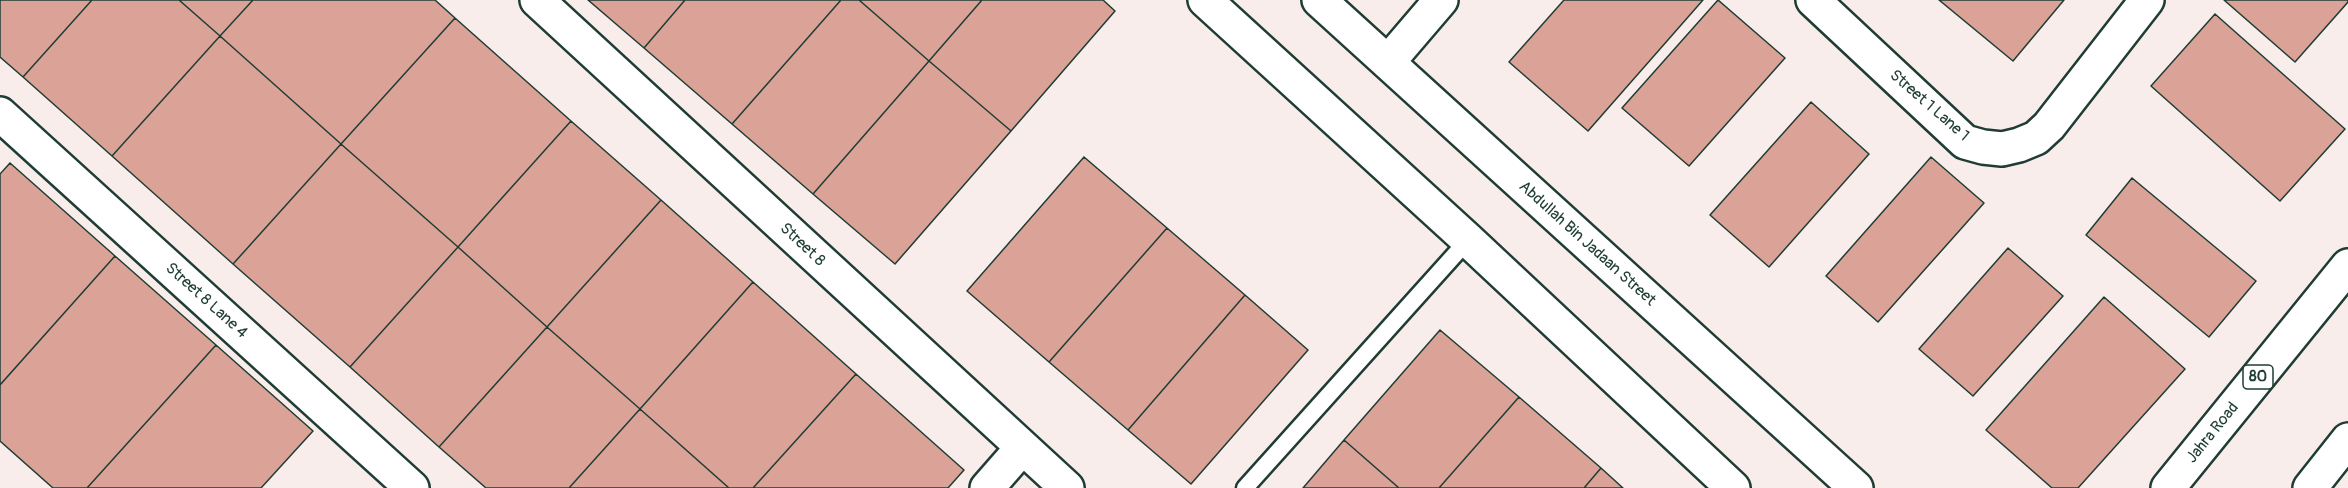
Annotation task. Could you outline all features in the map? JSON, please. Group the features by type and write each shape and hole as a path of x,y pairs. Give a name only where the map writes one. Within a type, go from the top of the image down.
{"main road":[{"name":"Street 8","path":"537,0 1067,488"},
{"path":"1205,0 1468,240 1733,488"},
{"name":"Abdullah Bin Jadaan Street","path":"1319,0 1856,488"},
{"path":"1388,62 1442,0"},
{"name":"Street 1 Lane 1","path":"1813,0 1965,142 2002,149 2036,138 2049,126 2147,0"},
{"name":"Street 8 Lane 4","path":"0,114 412,488"},
{"name":"Jahra Road","path":"2168,488 2348,266"},
{"path":"2310,488 2348,440"},
{"path":"987,488 1022,448"},
{"path":"2335,488 2348,458"}],"lane":[{"path":"1245,488 1468,240"}],"building":[{"path":"0,0 92,0 23,77 0,57"},
{"path":"92,0 179,0 220,36 112,156 23,77"},
{"path":"179,0 253,0 220,36"},
{"path":"253,0 435,0 455,18 341,144 220,36"},
{"path":"588,0 685,0 644,48"},
{"path":"685,0 841,0 732,124 644,48"},
{"path":"841,0 859,0 929,61 813,194 732,124"},
{"path":"859,0 982,0 929,61"},
{"path":"982,0 1103,0 1115,11 1011,131 929,61"},
{"path":"1564,0 1703,0 1588,131 1509,62"},
{"path":"1718,0 1785,58 1689,166 1622,108"},
{"path":"1939,0 2064,0 2013,61"},
{"path":"2224,0 2348,0 2348,2 2295,62"},
{"path":"2215,14 2345,129 2280,201 2151,86"},
{"path":"455,18 571,121 458,247 341,144"},
{"path":"220,36 341,144 233,264 112,156"},
{"path":"929,61 1011,131 895,264 813,194"},
{"path":"1811,102 1869,154 1769,267 1710,215"},
{"path":"571,121 661,200 547,327 458,247"},
{"path":"341,144 458,247 350,367 233,264"},
{"path":"1084,157 1167,228 1049,362 967,291"},
{"path":"1931,157 1984,203 1878,322 1826,276"},
{"path":"10,163 115,256 0,385 0,174"},
{"path":"2132,178 2256,281 2209,337 2086,235"},
{"path":"661,200 753,282 640,409 547,327"},
{"path":"1167,228 1245,295 1128,430 1049,362"},
{"path":"458,247 547,327 439,447 350,367"},
{"path":"2008,248 2063,296 1973,396 1919,349"},
{"path":"115,256 216,345 87,488 53,488 0,441 0,385"},
{"path":"753,282 856,374 753,488 729,488 640,409"},
{"path":"1245,295 1308,350 1191,484 1128,430"},
{"path":"2104,297 2185,369 2078,488 2052,488 1986,430"},
{"path":"547,327 640,409 569,488 486,488 439,447"},
{"path":"1440,330 1519,397 1439,488 1399,488 1344,440"},
{"path":"216,345 313,431 261,488 87,488"},
{"path":"856,374 964,470 948,488 753,488"},
{"path":"1519,397 1601,468 1584,488 1439,488"},
{"path":"640,409 729,488 569,488"},
{"path":"1344,440 1399,488 1303,488"},
{"path":"1601,468 1623,488 1584,488"}]}
